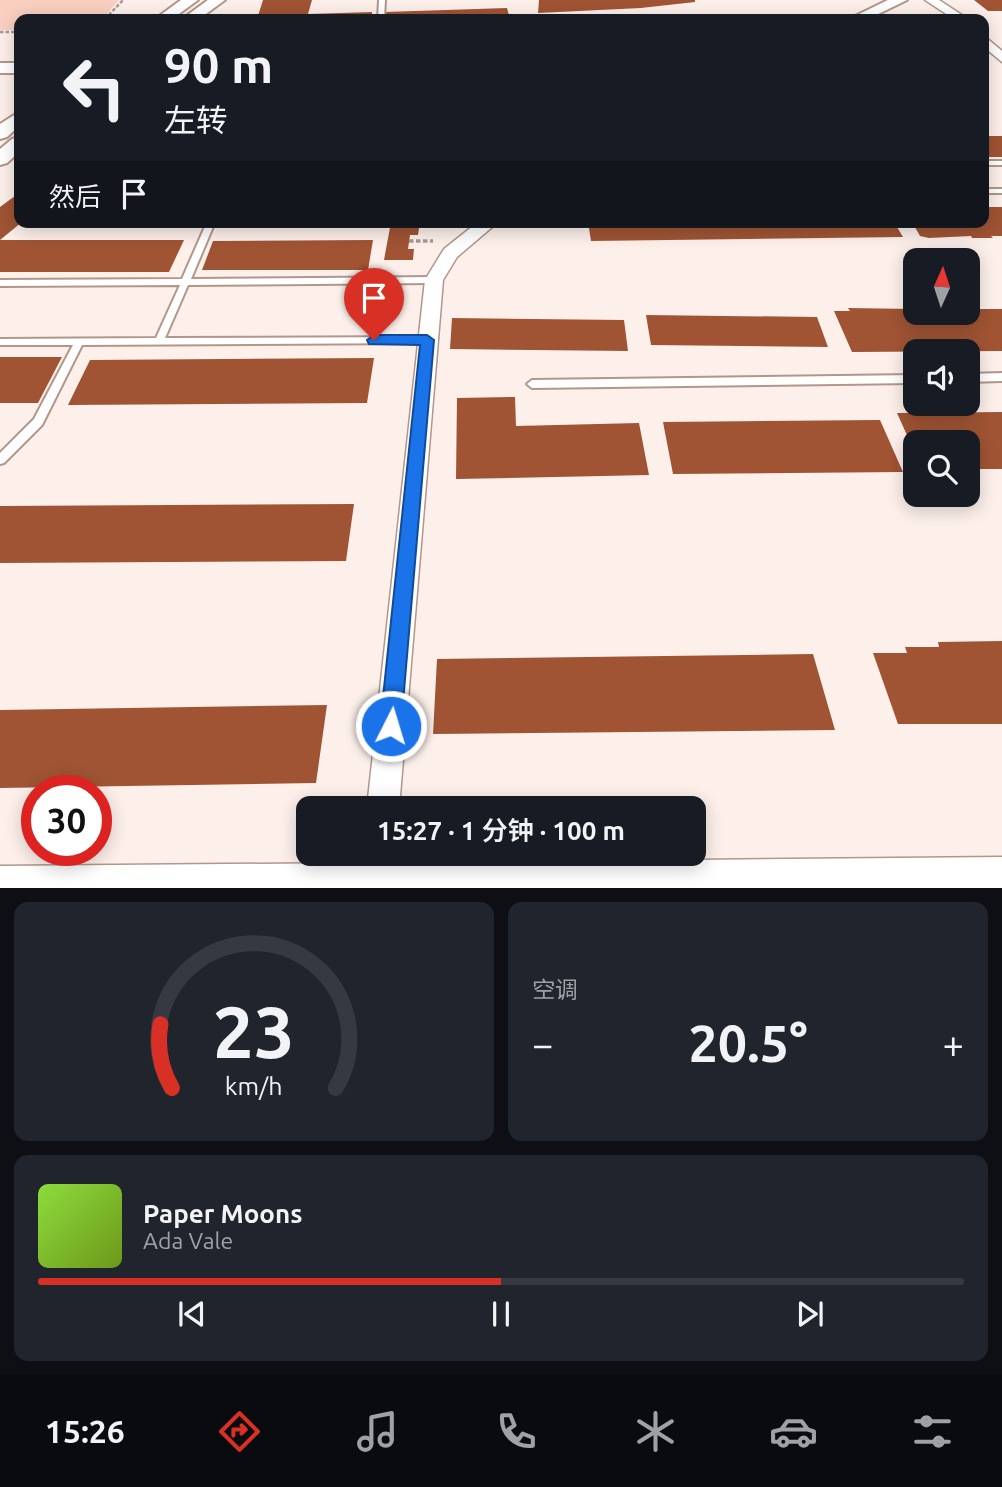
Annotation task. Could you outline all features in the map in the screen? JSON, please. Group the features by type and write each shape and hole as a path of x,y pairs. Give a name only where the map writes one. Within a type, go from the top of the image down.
{"street":[{"path":"170,14 191,0"},
{"path":"197,14 218,0"},
{"path":"868,14 900,0"},
{"path":"931,0 954,14"},
{"path":"989,45 1002,58"},
{"path":"0,133 14,121"},
{"path":"0,159 14,147"},
{"path":"384,796 435,280 443,260 451,251 482,228"},
{"path":"0,883 377,866 1002,874"}],"lane":[{"path":"159,341 208,228"},
{"path":"0,283 435,280"},
{"path":"0,342 427,340"},
{"path":"0,460 38,422 79,342"},
{"path":"980,378 1002,377"},
{"path":"532,384 903,379"}],"path":[{"path":"110,14 123,0"}],"shaded area":[{"path":"0,0 119,0 106,14 14,14 14,30 0,30"}],"building":[{"path":"263,0 312,0 308,14 259,14"},
{"path":"539,0 695,2 641,8 538,13"},
{"path":"974,0 1002,0 1002,11 988,11"},
{"path":"507,8 509,14 385,14"},
{"path":"372,12 372,14 308,14"},
{"path":"989,136 1002,136 1002,157 989,157"},
{"path":"14,197 15,228 0,240 0,207"},
{"path":"989,207 1002,207 1002,236 920,236 915,228 989,228"},
{"path":"390,228 419,228 418,235 410,235 408,249 414,249 413,260 384,260"},
{"path":"589,228 898,228 903,237 591,241"},
{"path":"0,240 184,240 169,272 0,272"},
{"path":"373,240 368,270 202,270 213,241"},
{"path":"848,308 903,309 903,326 980,326 980,309 1002,309 1002,351 980,351 980,339 903,339 903,352 852,352 834,311 850,311"},
{"path":"646,315 817,317 828,347 651,345"},
{"path":"452,318 624,320 628,351 450,349"},
{"path":"0,357 62,357 38,403 0,403"},
{"path":"374,358 367,403 68,405 90,360"},
{"path":"515,397 516,426 639,423 649,475 456,479 457,398"},
{"path":"980,412 1002,412 1002,469 980,469 980,430 905,430 897,413 903,413 903,416 980,416"},
{"path":"880,420 903,472 673,474 663,422"},
{"path":"354,504 346,561 0,563 0,506"},
{"path":"1002,641 1002,724 898,724 873,653 907,653 905,647 939,647 938,642"},
{"path":"813,654 835,730 433,734 437,659"},
{"path":"327,705 316,783 112,786 112,775 21,775 21,788 0,788 0,710"}],"route":[{"path":"374,340 427,340 391,726"}]}
